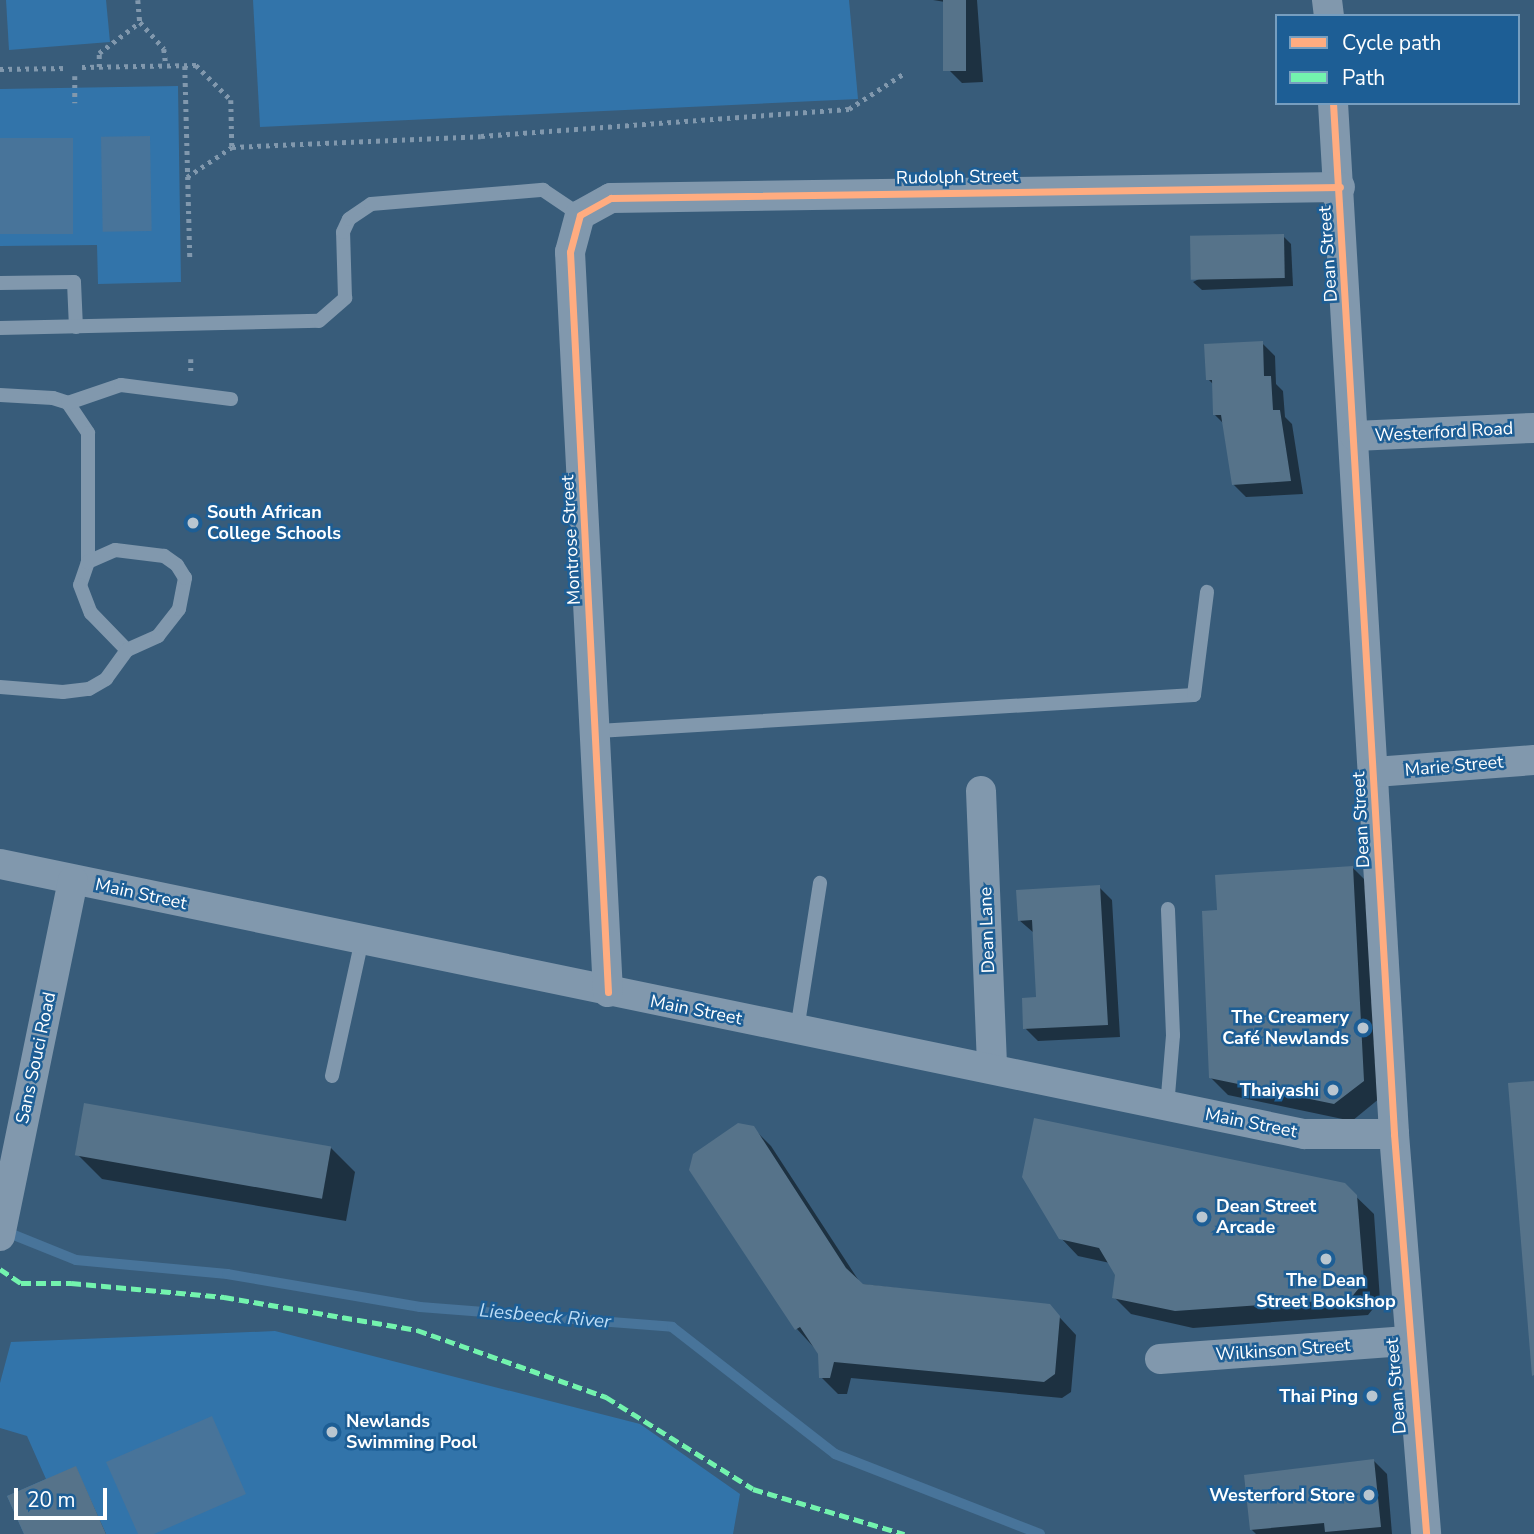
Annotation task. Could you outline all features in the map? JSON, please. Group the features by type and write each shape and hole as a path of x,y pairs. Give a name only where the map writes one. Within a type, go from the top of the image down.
{"street":[{"name":"Dean Street","path":"1333,105 1407,1340 1426,1534"},
{"name":"Rudolph Street","path":"580,215 611,198 1339,187"},
{"name":"Montrose Street","path":"580,215 570,252 598,731 608,992"},
{"name":"Westerford Road","path":"1355,436 1534,428"},
{"name":"Marie Street","path":"1375,772 1534,760"},
{"name":"Dean Lane","path":"981,791 992,1069"},
{"name":"Main Street","path":"0,864 1304,1134 1394,1134"},
{"name":"Sans Souci Road","path":"0,1236 73,880"},
{"name":"Wilkinson Street","path":"1160,1359 1407,1340"}],"lane":[{"path":"0,328 318,321 345,298 343,232 349,219 371,204 543,190 580,215"},
{"path":"0,283 74,282 76,327"},
{"path":"0,395 53,398 68,403 121,385 231,399"},
{"path":"68,403 88,433 91,450 88,562 80,584 83,601 127,650"},
{"path":"0,687 63,692 89,689 106,679 127,650 145,644 168,626 185,593 185,578 177,565 149,553 115,550 88,562"},
{"path":"598,731 1194,695 1207,592"},
{"path":"797,1030 820,883"},
{"path":"1167,1107 1173,1035 1168,909"},
{"path":"332,1076 362,940"}],"path":[{"path":"138,0 140,22 164,49 166,65"},
{"path":"99,67 99,53 140,22"},
{"path":"82,67 196,65 231,100 232,147"},
{"path":"184,66 190,260"},
{"path":"0,69 68,68"},
{"path":"187,177 232,147 481,136 849,109 903,75"},
{"path":"75,76 75,103"}],"shaded area":[{"path":"6,0 106,0 110,42 9,50"},
{"path":"253,0 849,0 858,99 260,127"},
{"path":"178,86 181,282 98,284 97,245 0,246 0,89"},
{"path":"150,136 152,231 103,232 101,137"},
{"path":"0,138 73,138 73,234 0,234"},
{"name":"Newlands Swimming Pool","path":"275,1331 640,1424 740,1494 733,1534 24,1534 7,1496 46,1479 27,1436 0,1428 0,1383 11,1342"},
{"path":"212,1416 246,1494 154,1534 138,1534 106,1462"}],"building":[{"path":"943,0 966,0 966,71 943,71"},
{"path":"1284,234 1285,278 1191,280 1190,236"},
{"path":"1263,341 1264,376 1271,376 1273,410 1280,410 1291,481 1232,485 1221,415 1213,415 1212,380 1206,380 1204,344"},
{"path":"1353,866 1364,1081 1334,1104 1209,1078 1202,911 1217,910 1215,875"},
{"path":"1100,885 1108,1025 1023,1029 1022,998 1036,997 1032,920 1018,921 1016,890"},
{"path":"1534,1081 1534,1375 1532,1376 1508,1083"},
{"path":"84,1103 331,1147 322,1199 75,1155"},
{"name":"Dean Street Arcade","path":"1034,1118 1345,1183 1357,1195 1364,1282 1350,1299 1175,1311 1112,1298 1115,1275 1099,1248 1059,1239 1022,1177"},
{"path":"738,1123 754,1126 846,1268 863,1284 1050,1304 1060,1316 1055,1374 1044,1382 834,1362 830,1378 819,1378 818,1354 800,1327 795,1330 689,1170 693,1154"},
{"path":"1374,1459 1381,1527 1325,1532 1324,1523 1250,1530 1244,1475"},
{"path":"76,1466 106,1534 24,1534 7,1496"}],"waterway":[{"name":"Liesbeeck River","path":"4,1231 76,1260 227,1274 420,1307 672,1327 835,1454 1040,1534"}],"marked path":[{"path":"0,1269 21,1283 71,1283 224,1297 417,1330 606,1397 753,1489 904,1534"}],"cycle path":[{"path":"1333,105 1394,1134 1426,1534"},
{"path":"608,992 570,252 580,215 611,198 1340,187"}],"place":[{"name":"South African College Schools","path":"193,523"},
{"name":"The Creamery Café Newlands","path":"1363,1028"},
{"name":"Thaiyashi","path":"1333,1090"},
{"name":"Dean Street Arcade","path":"1202,1217"},
{"name":"The Dean Street Bookshop","path":"1326,1259"},
{"name":"Thai Ping","path":"1372,1396"},
{"name":"Newlands Swimming Pool","path":"332,1432"},
{"name":"Westerford Store","path":"1369,1495"}]}
